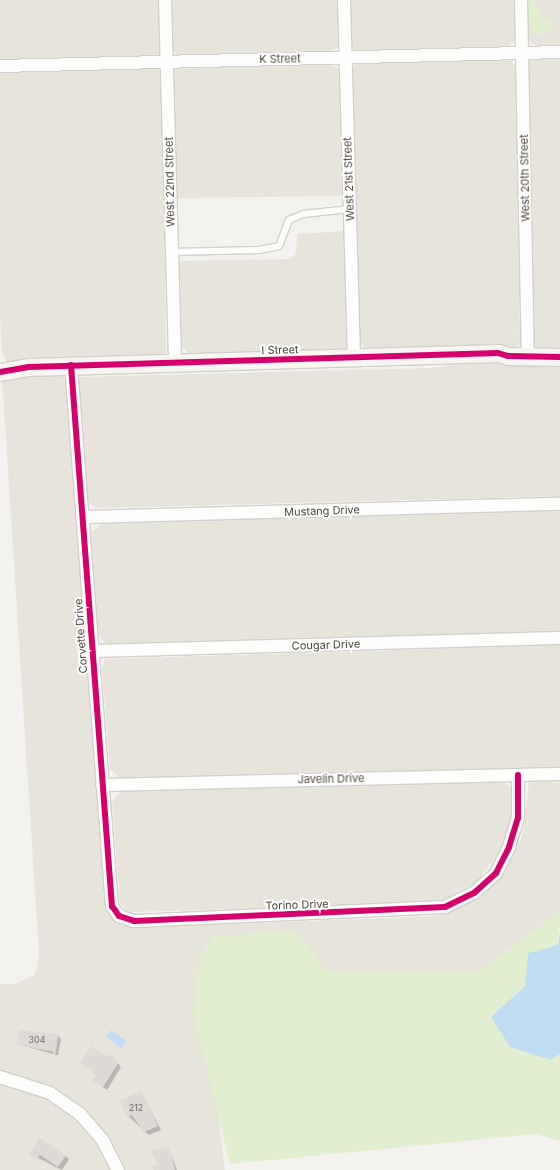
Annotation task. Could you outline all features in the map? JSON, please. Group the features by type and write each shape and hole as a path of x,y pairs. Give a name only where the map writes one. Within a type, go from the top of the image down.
{"street":[{"name":"West 22nd Street","path":"165,0 175,364"},
{"name":"West 21st Street","path":"344,0 354,357"},
{"name":"West 20th Street","path":"521,0 528,356"},
{"name":"K Street","path":"0,66 560,52"},
{"name":"I Street","path":"0,372 72,365 175,364 498,353 560,357"},
{"name":"Corvette Drive","path":"72,365 112,906"},
{"name":"Mustang Drive","path":"84,517 560,504"},
{"name":"Cougar Drive","path":"92,651 560,638"},
{"name":"Javelin Drive","path":"102,785 560,774"},
{"name":"Torino Drive","path":"112,906 119,916 134,921 445,907 474,893 496,873 509,847 518,818 518,775"},
{"path":"0,1077 50,1093 80,1114 102,1139 118,1170"}],"lane":[{"path":"171,252 259,250 279,246 289,220 303,214 350,209"}],"shaded area":[{"path":"0,0 159,0 160,51 158,56 147,57 3,60 0,59"},
{"path":"169,0 339,0 341,43 336,49 325,53 178,57 171,48"},
{"path":"348,0 515,0 515,32 513,43 507,47 355,51 350,46"},
{"path":"526,0 560,0 560,46 538,46 531,43 527,34"},
{"path":"560,56 560,349 545,350 536,347 534,331 529,66 531,59"},
{"path":"508,57 516,67 520,344 515,348 364,349 360,340 357,296 352,67 357,63"},
{"path":"328,63 341,70 344,196 176,198 173,69"},
{"path":"158,67 163,77 166,352 159,357 7,364 2,352 0,316 0,72"},
{"path":"346,231 350,342 345,350 189,354 178,343 176,264 183,261 289,259 295,255 298,234"},
{"path":"498,361 560,362 560,496 98,508 90,504 86,495 79,389 79,378 82,377 430,368"},
{"path":"34,372 62,373 65,379 105,901 111,917 123,926 148,927 437,916 464,905 505,870 522,837 529,783 560,781 560,927 482,985 213,1075 225,1170 123,1170 47,1086 0,1073 0,984 15,984 35,975 39,955 2,377"},
{"path":"560,509 560,631 108,644 101,639 98,628 91,533 103,522"},
{"path":"560,645 560,767 120,778 110,769 102,667 105,659"},
{"path":"499,781 512,787 513,802 510,828 498,855 476,882 446,899 418,904 133,912 126,911 120,903 112,802 120,792"},
{"path":"0,1082 48,1097 81,1120 104,1150 111,1170 0,1170"}],"green space":[{"path":"528,0 536,0 539,15 551,22 553,27 547,34 533,34 529,26"},
{"path":"560,911 558,945 528,953 525,986 491,1017 510,1047 551,1060 560,1054 560,1141 535,1134 230,1164 193,1014 201,955 213,936 295,931 327,971 479,971"}],"water":[{"path":"560,931 560,1054 551,1060 510,1047 491,1017 525,986 528,953 558,945"},
{"path":"111,1030 127,1041 121,1048 106,1037"}],"building":[{"path":"19,1030 58,1034 55,1052 16,1045"},
{"path":"91,1046 109,1057 113,1054 118,1063 103,1087 92,1080 96,1074 80,1063"},
{"path":"141,1091 158,1126 144,1132 132,1115 127,1117 120,1101"},
{"path":"39,1138 66,1155 58,1167 40,1155 37,1159 29,1154"},
{"path":"169,1146 175,1170 153,1170 152,1167 158,1165 151,1151"}],"cycle path":[{"path":"0,372 29,367 498,353 508,356 560,357"},
{"path":"71,365 112,906 119,916 134,921 445,907 474,893 496,873 509,847 518,818 518,775"}]}
